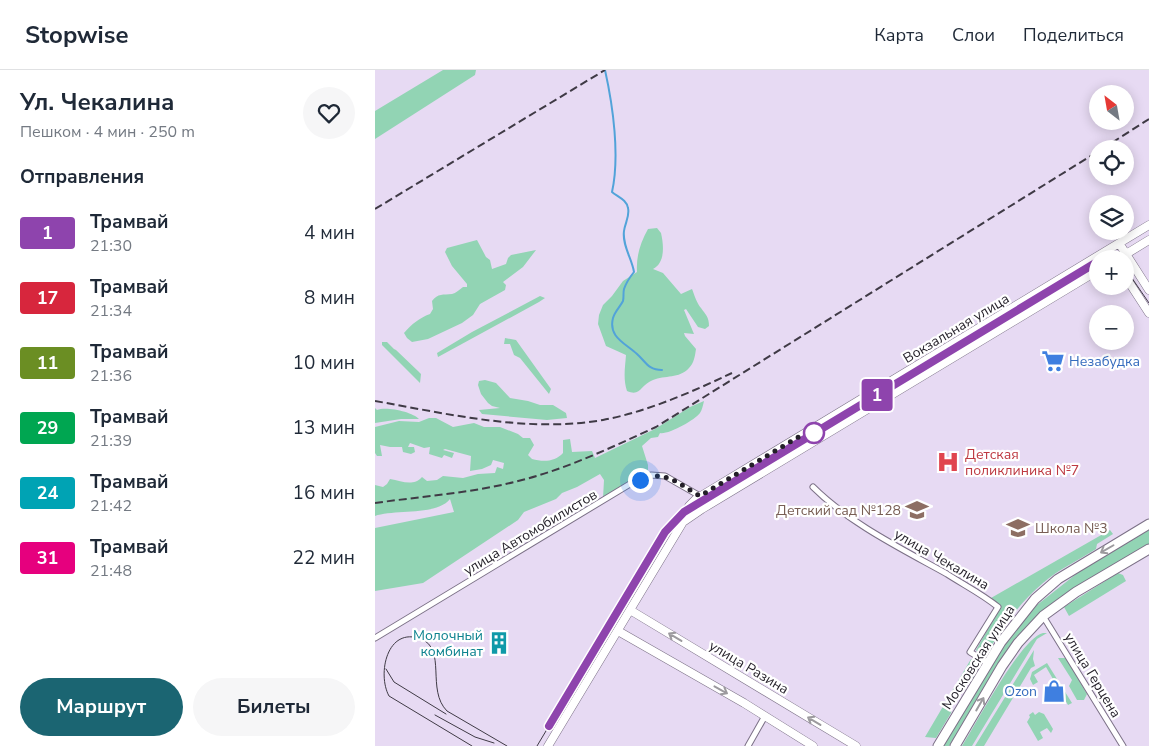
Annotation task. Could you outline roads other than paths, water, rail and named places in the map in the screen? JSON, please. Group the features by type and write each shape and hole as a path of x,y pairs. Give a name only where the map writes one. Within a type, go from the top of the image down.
{"main road":[{"name":"Вокзальная улица","path":"1108,250 1149,225"},
{"path":"1133,250 1149,240"},
{"path":"1119,243 1123,250"},
{"name":"Вокзальная улица","path":"548,746 683,522 689,506 700,496 1089,261"},
{"path":"1134,267 1149,290"},
{"name":"Вокзальная улица","path":"683,522 1089,276"},
{"path":"1134,290 1149,313"},
{"name":"Московская улица","path":"938,746 988,663 1022,614 1046,588 1075,568 1149,524"},
{"name":"Московская улица","path":"955,746 1002,666 1024,636 1043,616 1077,592 1149,549"},
{"name":"улица Разина","path":"630,610 856,746"},
{"path":"618,631 813,746"}],"street":[{"name":"улица Автомобилистов","path":"375,638 630,484 651,475 665,476 700,496"},
{"name":"улица Чекалина","path":"813,487 826,500 870,529 971,588 998,607 970,652 988,663"},
{"name":"улица Герцена","path":"1043,616 1123,746"},
{"path":"748,746 765,716"}],"waterway":[{"path":"605,70 615,131 615,163 612,192 627,205 628,214 624,236 634,272 625,287 623,301 613,318 612,325 615,335 619,339 653,369 662,370"}],"tram line":[{"path":"537,746 665,532 684,512 1089,267"},
{"name":"1","path":"549,726 665,532 675,519 701,500 1089,267"},
{"path":"1134,281 1149,303"},
{"path":"472,746 389,696 384,676 385,665 388,654 400,639 409,637 421,639 429,644 435,661 438,692 441,702 447,711 507,746"},
{"path":"386,669 394,682 446,714"},
{"path":"435,715 475,737 494,743"}],"railway":[{"path":"375,209 605,70"},
{"path":"1116,140 1149,119"},
{"path":"375,503 467,491 522,480 573,463 656,427 1089,157"},
{"path":"375,401 488,420 517,423 574,423 603,420 652,407 732,373"}],"place":[{"name":"Незабудка","path":"1053,361"},
{"name":"Детская поликлиника №7","path":"948,462"},
{"name":"Детский сад №128","path":"917,510"},
{"name":"Школа №3","path":"1018,528"},
{"name":"Молочный комбинат","path":"499,643"},
{"name":"Ozon","path":"1054,691"}]}
